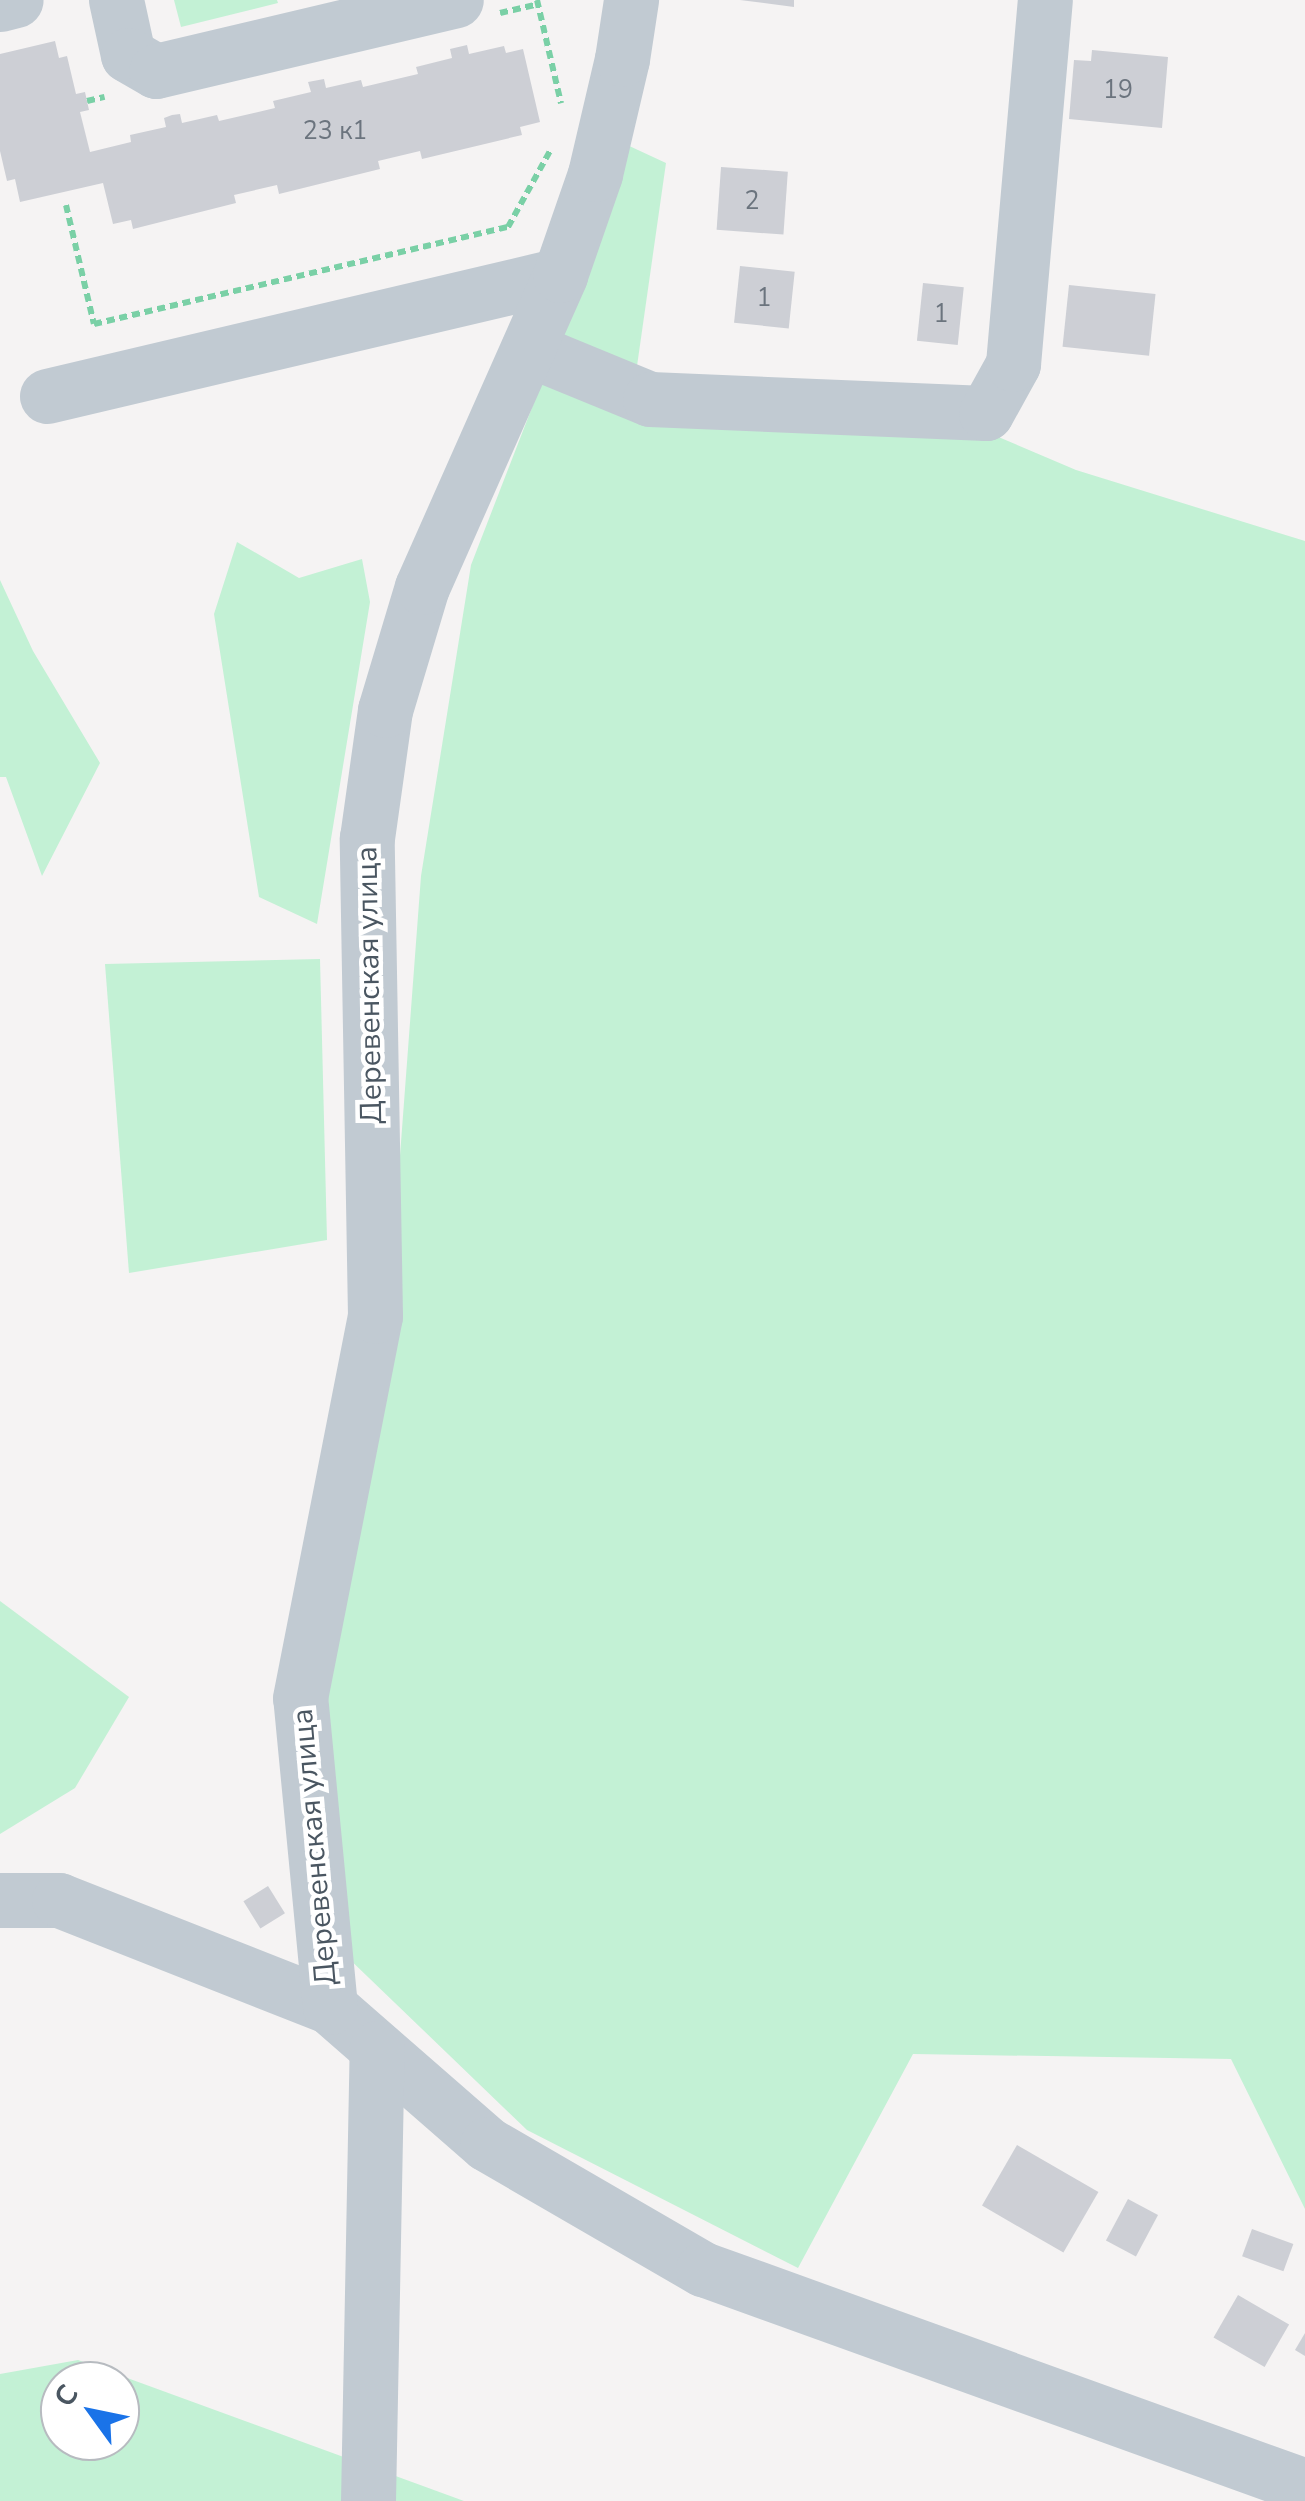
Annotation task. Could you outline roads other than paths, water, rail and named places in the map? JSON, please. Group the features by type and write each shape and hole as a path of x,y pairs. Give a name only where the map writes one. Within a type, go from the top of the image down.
{"street":[{"path":"0,4 16,0"},
{"path":"116,0 128,55 156,72 456,0"},
{"name":"Деревенская улица","path":"330,2007 300,1698 374,1316 366,838 385,710 422,587 560,275 596,174 631,0"},
{"path":"528,349 650,398 986,413 1013,364 1045,0"},
{"path":"46,396 560,275"},
{"path":"0,1900 60,1900 330,2007 487,2144 703,2270 1305,2486"},
{"path":"368,2501 377,2048"}]}
